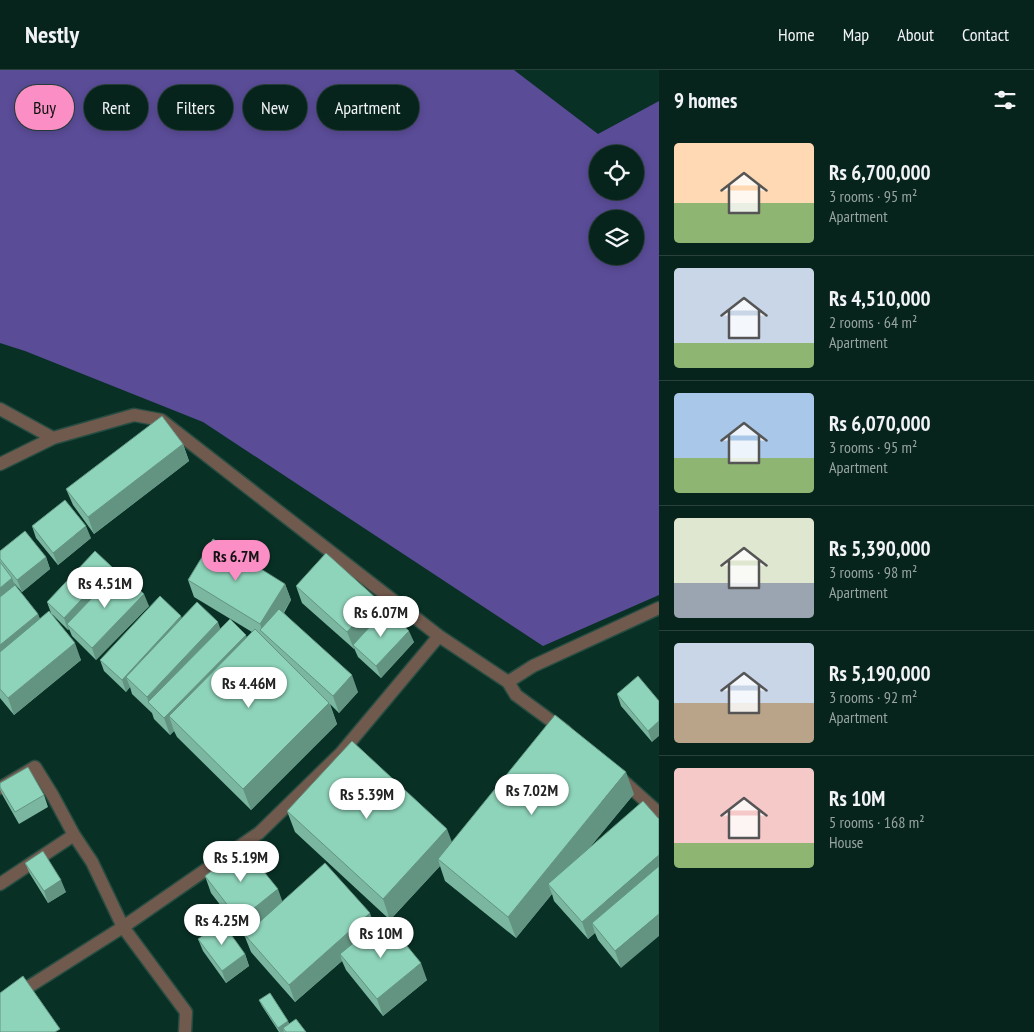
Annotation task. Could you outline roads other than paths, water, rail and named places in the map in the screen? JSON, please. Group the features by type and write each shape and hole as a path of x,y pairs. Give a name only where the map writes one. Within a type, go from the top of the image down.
{"street":[{"path":"0,409 53,438"},
{"path":"0,464 53,438 134,415 161,420 439,636 508,682 516,695 578,742"},
{"path":"508,682 533,666 659,608"},
{"path":"0,1005 123,927 259,833 342,753 439,636"},
{"path":"0,788 34,767 92,862 123,927 186,1012 185,1032"},
{"path":"608,768 659,813"},
{"path":"0,884 74,835"}]}
